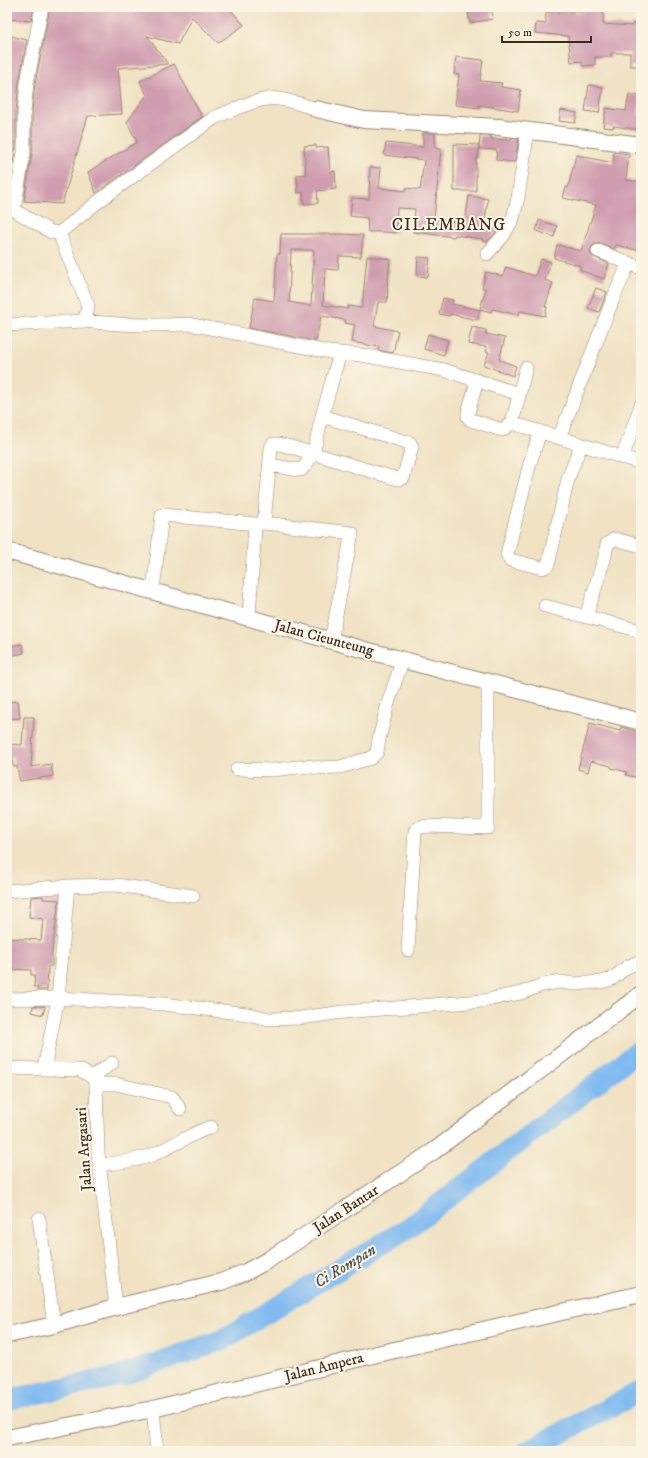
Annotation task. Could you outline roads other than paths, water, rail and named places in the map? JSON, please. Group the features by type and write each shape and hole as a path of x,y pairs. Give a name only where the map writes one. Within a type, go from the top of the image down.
{"street":[{"path":"42,7 27,84 24,112 24,153 10,209 52,232 59,233 99,201 214,118 254,102 278,98 316,109 364,120 498,127 641,145"},
{"path":"487,254 504,236 513,218 518,198 528,130"},
{"path":"59,233 88,306 84,321"},
{"path":"598,251 641,268"},
{"path":"559,438 628,263"},
{"path":"7,325 84,321 116,325 166,326 189,324 329,352 361,355 444,370 519,394"},
{"path":"270,465 301,470 313,453 340,353"},
{"path":"477,381 468,415 469,418 499,430 504,429 512,423 526,368"},
{"path":"622,458 641,405"},
{"path":"249,617 255,527 260,524 270,465 271,448 273,444 279,444 313,453 360,469 401,480 403,478 412,447 410,443 322,416"},
{"path":"512,423 641,463"},
{"path":"540,432 530,463 507,554 510,560 542,568 547,566 568,479 581,445"},
{"path":"153,590 162,514 352,533 331,640"},
{"path":"586,617 608,544 615,540 641,546"},
{"name":"Jalan Cieunteung","path":"7,551 331,640 641,722"},
{"path":"544,606 641,631"},
{"path":"237,769 273,770 306,766 320,768 340,767 371,758 377,752 388,703 403,659"},
{"path":"408,950 415,831 420,827 427,826 488,828 488,682"},
{"path":"7,891 68,886 116,885 193,896"},
{"path":"44,1069 58,998 68,886"},
{"path":"7,999 58,998 163,1004 248,1014 269,1019 300,1018 344,1012 482,1001 521,993 560,982 575,984 602,982 612,979 626,967 641,961"},
{"name":"Jalan Bantar","path":"7,1335 54,1325 116,1307 221,1282 246,1272 268,1260 434,1151 641,994"},
{"path":"94,1081 112,1063"},
{"path":"7,1068 80,1070 94,1081 116,1084 172,1097 180,1109"},
{"name":"Jalan Argasari","path":"94,1081 100,1165 116,1307"},
{"path":"100,1165 123,1162 151,1155 195,1132 211,1127"},
{"path":"38,1219 54,1325"},
{"name":"Jalan Ampera","path":"7,1438 153,1408 370,1356 641,1294"},
{"path":"153,1408 158,1451"}],"waterway":[{"name":"Ci Rompan","path":"7,1400 120,1376 222,1340 408,1228 641,1049"},
{"path":"527,1451 641,1391"}],"district":[{"name":"CILEMBANG","path":"449,225"}]}
